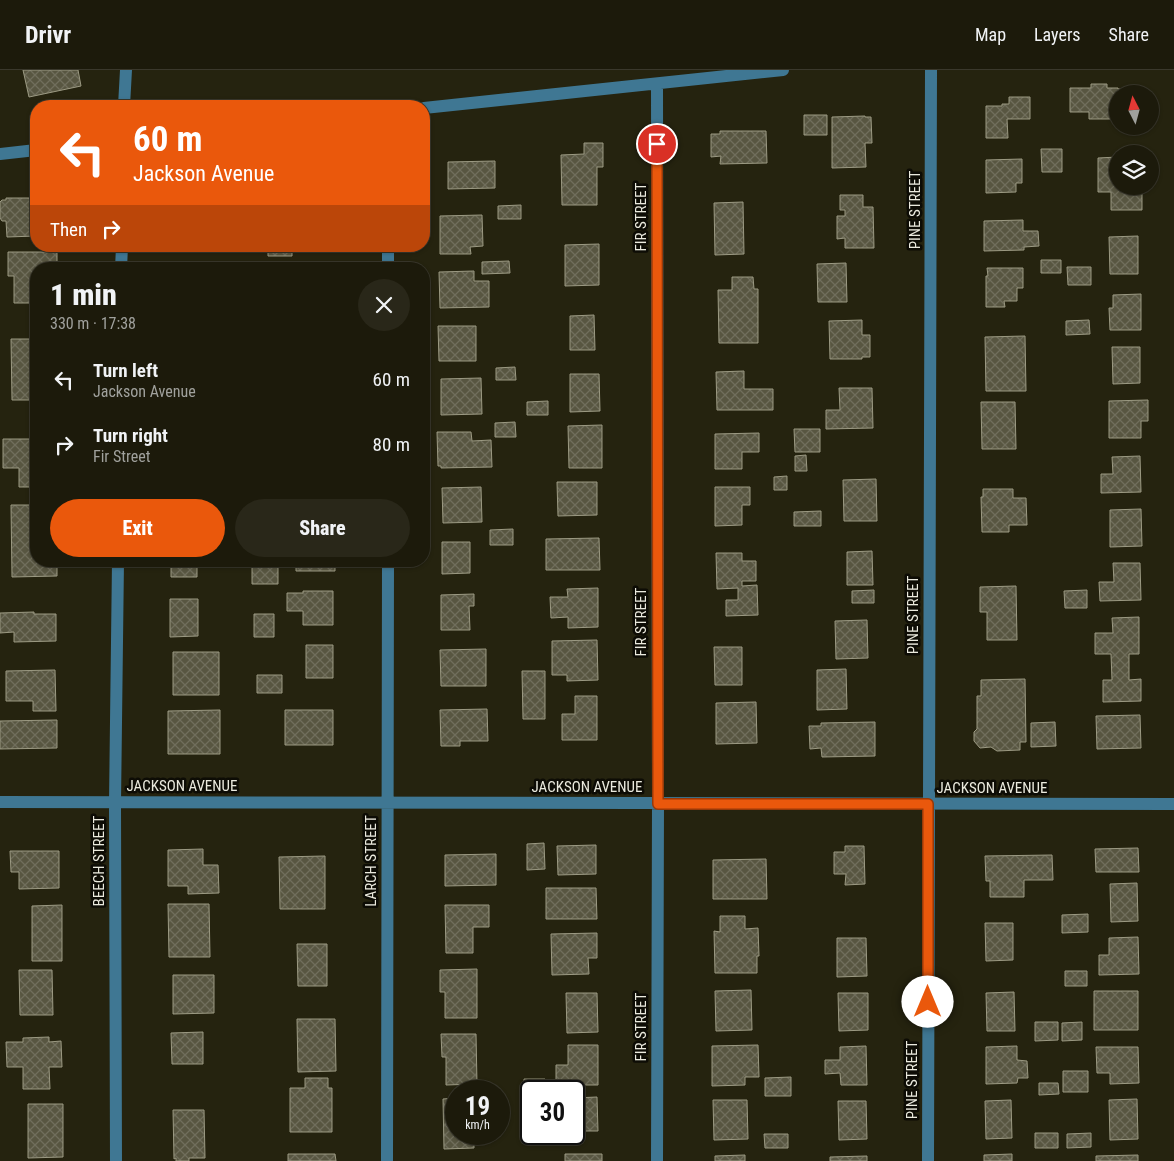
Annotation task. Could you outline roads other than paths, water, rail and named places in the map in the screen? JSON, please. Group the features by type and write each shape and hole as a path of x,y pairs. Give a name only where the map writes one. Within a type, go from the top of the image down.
{"street":[{"path":"124,100 126,70"},
{"path":"430,107 783,70"},
{"name":"PINE STREET","path":"928,1161 931,70"},
{"name":"FIR STREET","path":"657,84 657,1161"},
{"path":"0,154 30,151"},
{"name":"BEECH STREET","path":"116,1161 115,803 118,567"},
{"name":"LARCH STREET","path":"387,1161 388,567"},
{"name":"JACKSON AVENUE","path":"0,802 1174,804"}]}
